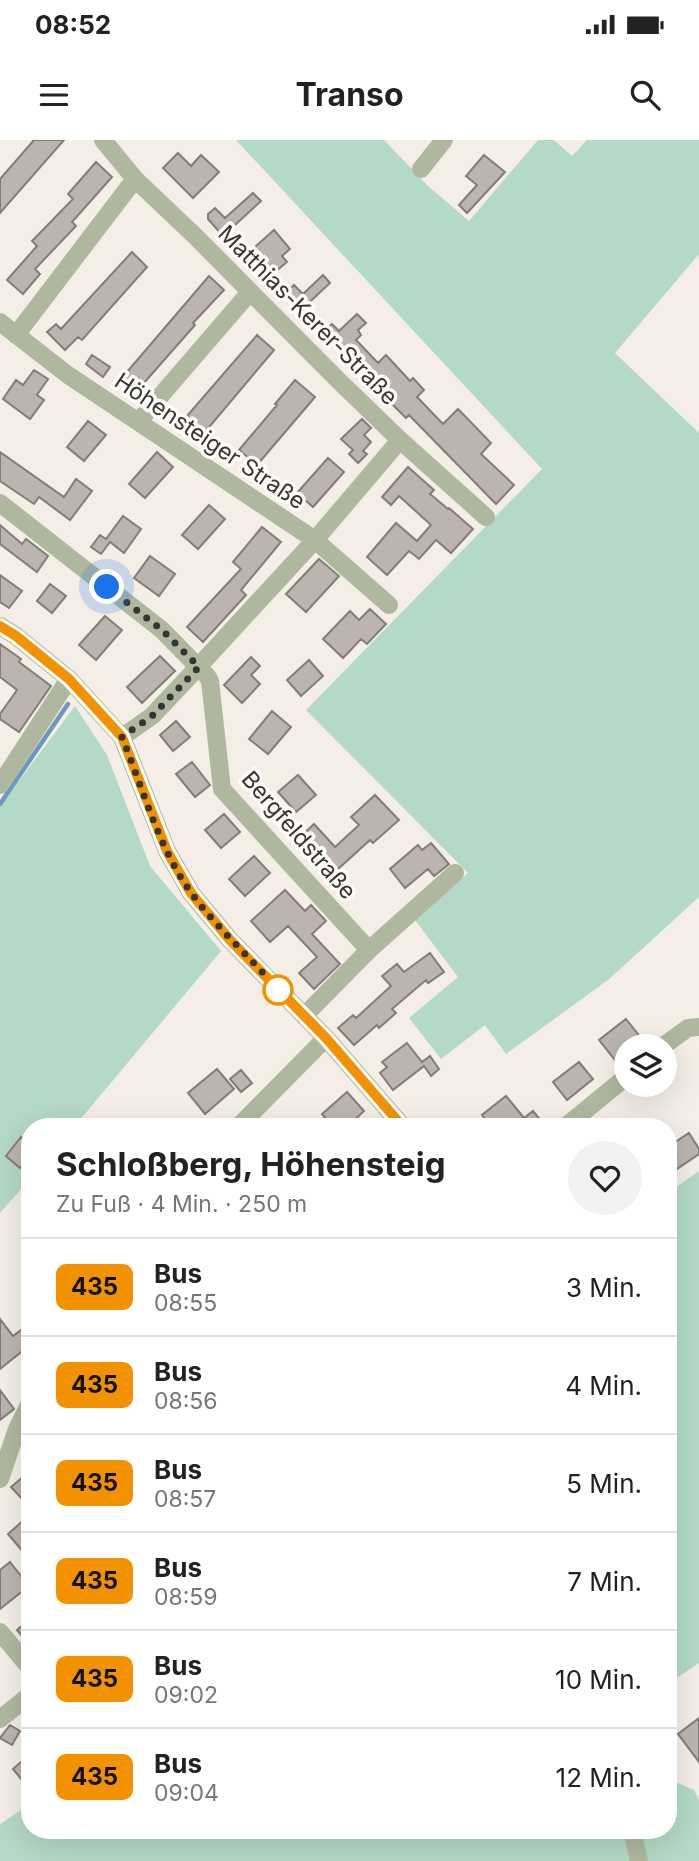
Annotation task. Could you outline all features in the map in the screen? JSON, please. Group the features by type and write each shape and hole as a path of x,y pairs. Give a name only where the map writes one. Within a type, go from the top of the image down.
{"street":[{"name":"Matthias-Kerer-Straße","path":"103,140 135,180 400,440 486,517"},
{"path":"421,169 444,140"},
{"path":"16,335 135,180"},
{"path":"138,422 250,292"},
{"name":"Höhensteiger Straße","path":"0,322 68,375 315,540 389,605"},
{"path":"122,737 152,716 199,667 315,540 400,440"},
{"name":"Bergfeldstraße","path":"0,503 162,630 199,667 210,681 222,789 369,950"},
{"path":"0,626 69,679 122,737 167,851 191,893 230,940 326,1038 395,1118"},
{"path":"0,785 6,762 69,679"},
{"path":"304,1016 369,950 455,873"},
{"path":"677,1036 688,1028 699,1027"},
{"path":"247,1118 326,1038"},
{"path":"576,1118 614,1087"},
{"path":"0,1479 21,1421"},
{"path":"0,1632 21,1657"},
{"path":"0,1719 21,1702"},
{"path":"634,1839 639,1861"}],"green space":[{"path":"236,140 384,140 428,186 469,221 538,140 554,140 572,156 587,140 699,140 699,254 615,353 699,433 699,897 608,980 506,1054 485,1025 441,1059 409,1018 458,977 415,920 468,873 306,710 542,469"},
{"path":"75,706 107,755 150,866 221,951 82,1118 21,1118 21,1189 0,1213 0,806"},
{"path":"699,1171 699,1663 677,1678 677,1186"},
{"path":"677,1783 694,1790 699,1800 699,1861 0,1861 0,1824 21,1810 21,1839 677,1839"}],"building":[{"path":"34,140 64,140 0,213 0,179"},
{"path":"178,153 191,166 201,155 219,172 193,198 163,168"},
{"path":"484,155 505,172 467,213 459,205 477,185 466,176"},
{"path":"96,162 112,177 72,222 76,226 35,269 40,274 23,294 7,280 37,246 32,241 73,199 68,194"},
{"path":"253,193 261,201 223,236 208,219 208,214 215,208 225,218"},
{"path":"274,230 290,249 282,256 287,262 268,278 247,254"},
{"path":"132,252 147,267 82,340 78,337 65,350 47,332 56,324 61,329"},
{"path":"323,275 330,283 300,311 284,294 294,285 303,294"},
{"path":"209,276 224,290 136,392 121,379"},
{"path":"357,314 366,323 358,330 361,335 356,340 378,363 386,355 410,381 413,378 424,390 417,397 443,424 458,409 491,443 481,454 514,485 496,504 409,415 406,418 321,333 332,324 339,331"},
{"path":"257,335 274,350 205,432 187,416"},
{"path":"92,355 110,367 103,377 86,364"},
{"path":"34,370 48,379 37,395 44,400 30,419 3,399 16,380 23,385"},
{"path":"295,380 315,397 257,465 239,450"},
{"path":"362,419 371,428 364,435 371,442 363,451 367,454 358,463 349,454 353,450 341,439"},
{"path":"88,421 106,435 84,461 67,447"},
{"path":"0,452 64,497 76,479 92,491 70,520 39,497 34,504 0,481"},
{"path":"157,452 173,467 145,498 129,484"},
{"path":"328,458 344,472 313,507 297,493"},
{"path":"408,467 434,490 430,494 473,529 451,553 436,540 419,559 409,551 387,575 367,557 396,523 417,541 431,525 399,496 391,505 382,497"},
{"path":"209,505 225,519 198,549 182,535"},
{"path":"123,516 141,529 124,553 110,542 101,554 91,547 100,535 106,539"},
{"path":"0,525 22,544 26,539 48,556 37,572 0,544"},
{"path":"262,527 281,542 241,590 246,595 203,642 187,627 241,569 233,562"},
{"path":"150,556 175,574 159,596 134,578"},
{"path":"319,559 339,576 306,612 286,594"},
{"path":"0,575 22,591 9,608 0,602"},
{"path":"50,584 66,596 52,613 37,601"},
{"path":"370,609 386,624 367,644 361,639 343,658 323,639 350,611 359,620"},
{"path":"105,616 122,630 96,660 79,645"},
{"path":"0,644 51,686 19,732 0,719 0,714 17,690 0,677"},
{"path":"160,656 175,671 142,703 127,687"},
{"path":"251,657 260,666 251,675 260,684 242,703 224,685"},
{"path":"309,660 323,676 301,696 287,680"},
{"path":"272,711 291,727 268,754 249,739"},
{"path":"176,721 190,737 173,751 160,735"},
{"path":"192,762 210,785 195,797 176,774"},
{"path":"298,775 316,795 296,812 278,792"},
{"path":"375,795 399,820 373,843 370,840 327,879 294,843 314,824 335,847 359,825 351,817"},
{"path":"224,814 240,832 221,848 205,830"},
{"path":"431,843 449,864 434,876 428,869 405,888 390,869 418,845 422,850"},
{"path":"254,856 270,873 245,896 229,879"},
{"path":"285,890 305,911 311,905 326,921 312,934 340,964 314,989 299,973 317,957 288,926 270,942 251,921"},
{"path":"430,953 444,972 428,983 426,980 392,1009 396,1013 354,1045 338,1028 353,1015 356,1018 391,986 382,976 397,964 404,972"},
{"path":"626,1019 638,1034 614,1034 614,1059 599,1040"},
{"path":"407,1043 422,1062 430,1056 439,1069 431,1076 424,1066 393,1090 380,1073 387,1067 382,1062"},
{"path":"579,1062 593,1079 567,1100 553,1082"},
{"path":"217,1069 234,1089 205,1114 188,1093"},
{"path":"241,1070 252,1083 241,1092 230,1079"},
{"path":"347,1092 364,1111 357,1118 325,1118 322,1114"},
{"path":"506,1096 524,1118 484,1118 482,1115"},
{"path":"533,1111 539,1118 524,1118"},
{"path":"689,1133 699,1149 699,1154 677,1169 677,1141"},
{"path":"21,1137 21,1167 6,1156"},
{"path":"0,1319 13,1336 21,1330 21,1352 0,1369"},
{"path":"0,1390 14,1409 0,1420"},
{"path":"21,1479 21,1498 11,1487"},
{"path":"21,1523 21,1549 8,1534"},
{"path":"10,1562 21,1576 21,1592 0,1609 0,1570"},
{"path":"699,1718 699,1762 678,1734"},
{"path":"10,1725 20,1731 12,1745 0,1738"},
{"path":"21,1762 21,1779 13,1769"}],"waterway":[{"path":"0,804 68,704"}],"bus line":[{"name":"435","path":"0,626 69,679 122,737 167,851 191,893 230,940 326,1038 396,1118"}],"route":[{"path":"107,587 162,630 199,667 152,716 122,737 167,851 191,893 230,940 278,990"}]}
